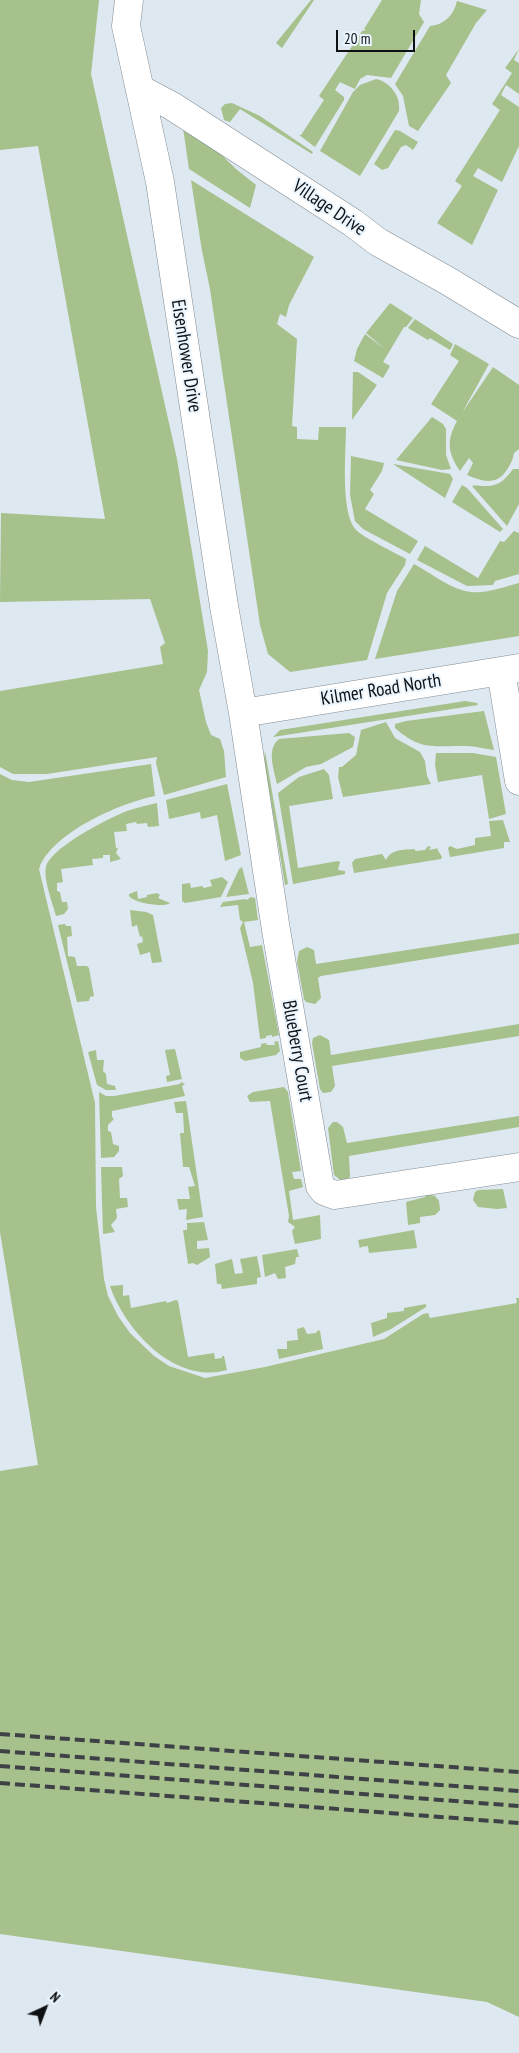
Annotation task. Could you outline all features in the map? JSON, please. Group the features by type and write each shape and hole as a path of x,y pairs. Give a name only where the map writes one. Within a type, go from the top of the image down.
{"street":[{"name":"Eisenhower Drive","path":"129,0 126,26 160,182 224,606 243,713"},
{"name":"Village Drive","path":"140,89 172,106 346,218 378,242 519,324"},
{"name":"Kilmer Road North","path":"243,713 510,669"},
{"path":"510,669 519,781"},
{"name":"Blueberry Court","path":"243,713 277,939 319,1176 324,1191 335,1195 519,1167"}],"green space":[{"path":"0,0 99,0 91,74 177,459 208,651 207,672 199,690 211,735 220,739 224,751 226,777 164,795 156,763 157,757 47,774 13,774 0,767 0,691 163,664 160,647 165,643 150,599 0,602 1,513 105,519 38,146 0,150"},
{"path":"311,0 314,0 282,48 276,43"},
{"path":"382,0 421,0 419,14 424,22 391,78 367,75 360,79 355,89 340,82 335,90 344,97 344,100 315,147 299,135 301,135 324,100 319,96 362,31 366,30 364,29"},
{"path":"457,1 487,10 476,23 446,75 451,83 418,131 409,126 403,96 395,84 430,26 440,24 448,18"},
{"path":"519,49 514,60 519,63 519,94 506,85 501,95 519,107 519,146 502,182 478,168 473,176 498,190 472,245 437,223 462,186 455,181 500,110 492,104 512,73 505,68"},
{"path":"376,79 386,83 393,90 398,100 399,111 360,176 320,151 353,92 360,85"},
{"path":"232,103 260,116 313,152 312,154 240,109 230,122 224,120 221,108 225,104"},
{"path":"185,119 236,169 256,185 250,208 189,169 182,121"},
{"path":"395,130 418,142 413,150 406,145 401,147 388,168 382,170 374,164"},
{"path":"191,180 314,257 289,305 286,317 280,314 277,324 297,339 292,426 297,427 297,439 318,440 319,427 346,427 345,481 351,522 360,533 406,559 405,565 387,593 367,660 290,672 268,654 260,625 210,289"},
{"path":"390,303 413,318 404,327 383,362 390,366 383,378 354,361 357,349 365,334 385,349 366,333"},
{"path":"415,319 453,344 450,350 408,328"},
{"path":"455,344 489,364 462,413 493,367 519,385 519,449 514,453 506,471 498,479 488,481 467,475 473,463 469,458 460,471 450,447 451,435 457,421 431,404 459,361 450,355"},
{"path":"353,372 358,372 377,385 352,420"},
{"path":"432,417 443,424 446,429 446,455 451,469 442,470 396,460"},
{"path":"351,456 384,463 382,471 370,490 374,494 365,509 418,541 410,554 363,529 355,521 350,495"},
{"path":"393,464 450,474 453,479 445,498"},
{"path":"513,469 519,469 519,504 507,526 472,486 497,484"},
{"path":"462,485 467,488 503,529 500,532 452,502"},
{"path":"514,531 519,533 519,574 495,581 493,585 467,586 417,560 425,546 478,578 500,541 504,542"},
{"path":"414,564 454,587 472,592 491,591 519,583 519,636 375,659 397,591"},
{"path":"465,701 477,703 478,705 273,737 280,730"},
{"path":"484,711 494,750 470,746 429,746 413,741 395,728 395,724 406,721"},
{"path":"386,722 395,738 420,752 425,761 427,776 431,784 343,797 338,777 339,767 342,767 356,755 361,730"},
{"path":"349,733 355,737 353,747 321,764 306,767 277,784 272,754 275,743 279,739"},
{"path":"265,751 288,884 285,885 264,760"},
{"path":"436,753 473,753 496,757 506,814 489,819 482,775 438,782 435,765"},
{"path":"151,764 155,796 124,805 88,822 72,832 57,843 46,856 39,869 95,1103 96,1207 104,1279 108,1296 118,1316 130,1333 154,1356 169,1366 205,1378 265,1367 384,1339 423,1314 428,1313 430,1318 517,1303 516,1298 519,1298 519,2017 487,2002 0,1934 0,1471 38,1465 0,1232 0,774 12,780 29,782"},
{"path":"324,769 329,775 333,799 289,806 298,868 338,861 340,862 338,870 345,871 345,874 293,884 278,793 299,777"},
{"path":"227,784 241,855 225,861 217,815 201,819 200,812 169,819 166,800"},
{"path":"157,803 159,826 148,827 147,823 137,824 136,822 126,824 127,831 114,832 116,848 118,848 116,853 121,859 110,862 110,855 103,855 103,858 92,859 93,865 61,869 63,882 57,883 57,891 60,892 62,902 67,902 68,909 64,914 56,916 45,872 50,859 81,834 107,820 127,811"},
{"path":"503,820 510,842 504,842 504,848 450,857 448,848 450,846 457,849 475,845 475,838 491,836 489,821"},
{"path":"428,846 431,847 429,850 439,848 437,849 442,857 441,859 354,873 352,863 355,859 382,854 386,860 388,856 398,851 425,850"},
{"path":"242,867 249,894 226,897 239,869"},
{"path":"222,877 228,882 221,897 185,903 182,901 182,884 190,883 191,888 202,886 204,888 212,886 210,880"},
{"path":"137,891 138,899 157,893 160,895 158,898 170,903 162,905 149,904 132,899 129,896 129,894"},
{"path":"251,897 255,898 258,920 244,922 250,947 262,945 279,1035 266,1036 266,1038 260,1039 253,983 240,928 243,922 240,920 238,905 220,907 223,902 247,900"},
{"path":"130,910 153,915 162,962 152,963 150,952 140,955 137,944 143,942 142,936 140,937 137,925 132,927"},
{"path":"65,924 66,926 71,926 72,936 67,937 68,956 75,957 77,966 87,966 89,968 94,996 90,997 89,1001 77,1002 58,925"},
{"path":"519,933 519,944 321,976 318,978 321,998 315,1004 306,1002 304,999 297,962 299,951 307,947 314,950 316,964"},
{"path":"519,1024 519,1036 332,1066 335,1086 331,1092 323,1093 320,1089 312,1043 313,1038 320,1035 329,1040 331,1055"},
{"path":"278,1041 280,1051 276,1055 245,1061 240,1058 240,1052 261,1047 261,1044 266,1043 267,1045 275,1045 274,1042"},
{"path":"175,1049 182,1079 167,1082 166,1076 170,1075 165,1050"},
{"path":"96,1050 97,1060 104,1060 103,1071 106,1074 107,1084 115,1086 116,1090 106,1090 97,1085 88,1052"},
{"path":"181,1082 185,1084 182,1086 185,1096 112,1111 114,1119 108,1125 108,1131 111,1132 113,1144 119,1146 119,1151 114,1157 101,1158 99,1092 106,1096 114,1096 180,1084"},
{"path":"284,1087 288,1092 301,1171 292,1172 294,1179 301,1179 303,1187 289,1191 293,1220 320,1215 321,1239 295,1244 292,1231 295,1227 288,1222 289,1216 270,1101 250,1102 247,1096 253,1092"},
{"path":"186,1101 203,1217 186,1220 187,1209 179,1210 177,1199 190,1199 188,1187 195,1186 189,1167 183,1167 180,1133 184,1133 183,1113 176,1113 174,1102"},
{"path":"519,1116 519,1127 349,1156 350,1177 343,1182 334,1175 328,1128 333,1122 337,1122 343,1127 347,1143"},
{"path":"101,1167 122,1167 123,1176 119,1179 120,1198 127,1198 128,1207 116,1209 117,1218 111,1225 115,1232 103,1234"},
{"path":"503,1189 507,1208 478,1207 473,1200 475,1192 478,1190"},
{"path":"426,1194 435,1196 439,1201 440,1210 435,1215 420,1217 420,1223 408,1225 406,1202 425,1197"},
{"path":"204,1222 208,1240 197,1241 197,1249 209,1248 210,1257 197,1265 193,1263 188,1264 183,1230 187,1230 187,1223"},
{"path":"414,1230 417,1248 369,1253 368,1246 361,1247 360,1249 358,1240"},
{"path":"297,1249 299,1257 296,1257 295,1264 285,1267 286,1278 278,1279 275,1273 265,1277 262,1255"},
{"path":"257,1256 261,1277 257,1278 257,1284 222,1289 221,1284 217,1284 215,1264 232,1259 235,1274 243,1273 240,1259"},
{"path":"123,1285 123,1296 129,1295 131,1308 166,1301 167,1303 178,1301 188,1357 214,1353 215,1359 224,1356 227,1370 208,1373 189,1369 171,1362 155,1350 127,1320 117,1303 110,1286"},
{"path":"426,1304 426,1307 391,1329 373,1337 371,1323 387,1318 387,1313 404,1311 404,1308"},
{"path":"304,1327 307,1334 320,1331 323,1349 279,1359 277,1349 287,1349 287,1341 298,1340 297,1329"}],"railway":[{"path":"0,1734 519,1772"},
{"path":"0,1751 519,1791"},
{"path":"0,1766 519,1806"},
{"path":"0,1783 519,1823"}]}
